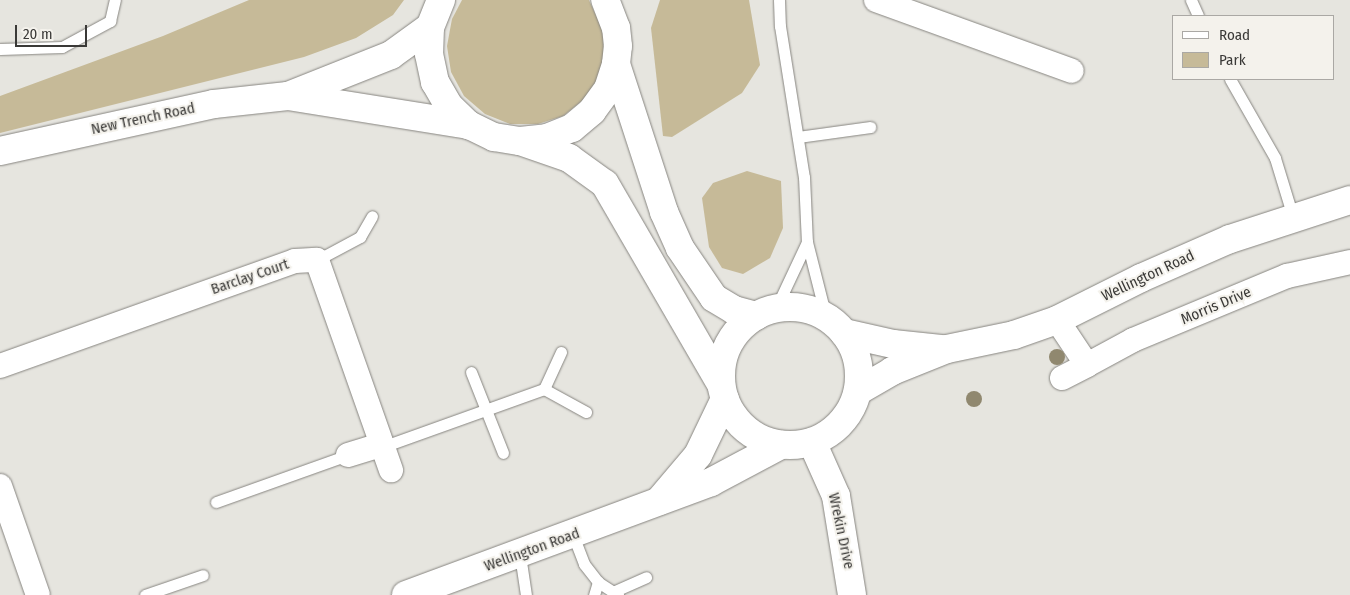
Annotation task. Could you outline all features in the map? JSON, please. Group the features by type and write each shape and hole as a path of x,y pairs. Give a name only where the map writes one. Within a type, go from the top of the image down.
{"main road":[{"path":"441,0 430,26 428,54 435,82 450,106 469,125 494,137 520,141 569,158 605,184 723,392 731,413 753,435 781,445 812,442 842,423 858,391 858,361 835,325 810,310 766,312 734,310 714,298 680,248 664,212 616,64"},
{"path":"605,0 616,28"},
{"path":"520,141 547,138 572,128 592,111 608,89 616,64 616,28 626,0"},
{"name":"New Trench Road","path":"288,96 390,55 430,26"},
{"name":"New Trench Road","path":"0,151 214,104 288,96 469,125"},
{"name":"Wellington Road","path":"858,391 892,371 947,349 1014,335 1057,320 1150,274 1293,217 1350,200"},
{"path":"723,392 725,352 732,338 766,312"},
{"name":"Wellington Road","path":"835,325 893,344 947,349"},
{"name":"Wellington Road","path":"658,502 698,455 723,392"},
{"name":"Wrekin Drive","path":"812,442 836,496 852,595"},
{"name":"Wellington Road","path":"406,595 520,555 711,482 781,445"}],"street":[{"path":"876,0 1072,71"},
{"path":"317,260 392,470"},
{"name":"Barclay Court","path":"0,366 295,261 317,260"},
{"name":"Morris Drive","path":"1062,378 1133,340 1287,276 1350,262"},
{"path":"1057,320 1087,365"},
{"path":"348,455 382,446"},
{"path":"0,486 38,595"}],"lane":[{"path":"0,49 62,47 110,21 115,0"},
{"path":"779,0 780,26 804,177 807,242 835,325"},
{"path":"1191,0 1198,15"},
{"path":"1231,80 1275,158 1293,217"},
{"path":"798,137 870,128"},
{"path":"317,260 360,236 372,216"},
{"path":"766,312 807,242"},
{"path":"382,446 544,389 561,352"},
{"path":"471,372 503,453"},
{"path":"544,389 586,412"},
{"path":"216,502 348,455"},
{"path":"572,535 584,564 598,582 617,593 646,578"},
{"path":"520,555 526,595"},
{"path":"145,595 203,575"},
{"path":"594,595 598,582"}],"green space":[{"path":"249,0 404,0 393,15 356,38 304,57 0,133 0,96 163,36"},
{"path":"462,0 589,0 603,31 604,56 597,80 583,100 563,116 538,124 510,124 485,114 464,96 451,72 447,46 452,19"},
{"path":"660,0 749,0 760,65 742,93 672,137 663,136 651,28"},
{"path":"747,171 781,181 783,228 770,258 743,274 722,268 709,247 702,198 713,183"}]}
